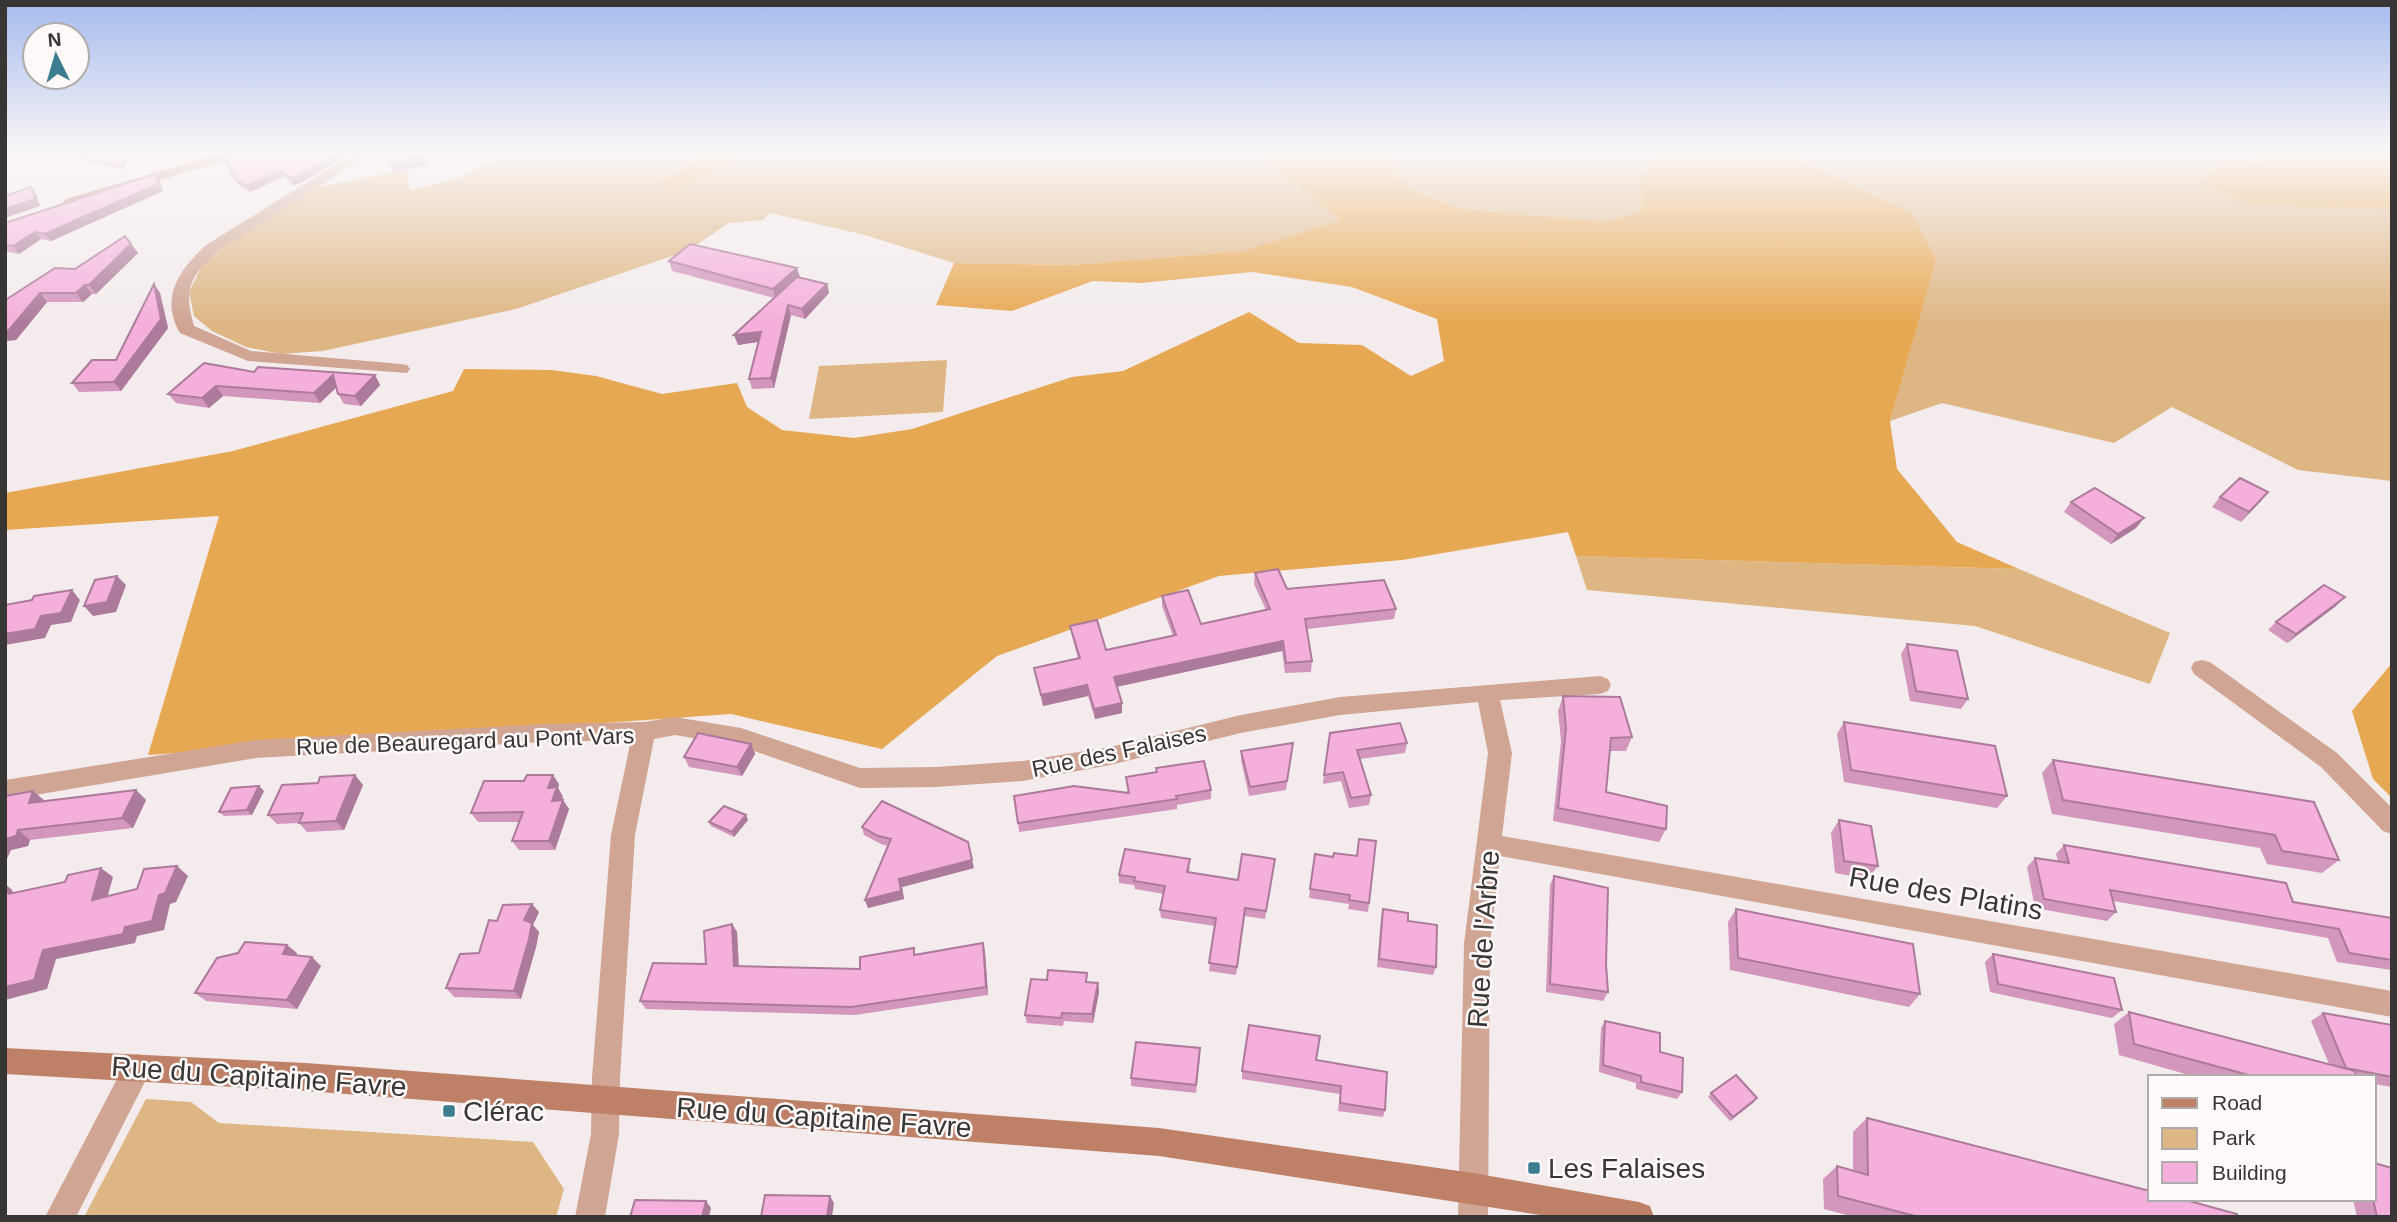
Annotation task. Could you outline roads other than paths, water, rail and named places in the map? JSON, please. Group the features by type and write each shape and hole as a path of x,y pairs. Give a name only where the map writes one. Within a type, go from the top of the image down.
{"street":[{"path":"273,210 212,248 194,265 182,282 178,303 186,330 248,356 401,369"},
{"path":"2202,668 2329,760 2392,824"},
{"name":"Rue des Falaises","path":"644,731 675,726 741,737 860,779 936,777 1023,771 1110,756 1241,724 1340,706 1487,692 1600,685"},
{"name":"Rue de l'Arbre","path":"1473,1202 1476,944 1500,752 1487,692"},
{"name":"Rue de Beauregard au Pont Vars","path":"5,790 256,749 546,733 644,731 623,835 604,1145 590,1217"},
{"name":"Rue des Platins","path":"1489,844 2392,1004"},
{"name":"Rue du Capitaine Favre","path":"5,1060 306,1077 1159,1142 1473,1202 1639,1217"},
{"path":"60,1217 138,1068"}],"place":[{"name":"Clérac","path":"449,1111"},
{"name":"Les Falaises","path":"1534,1168"}]}
